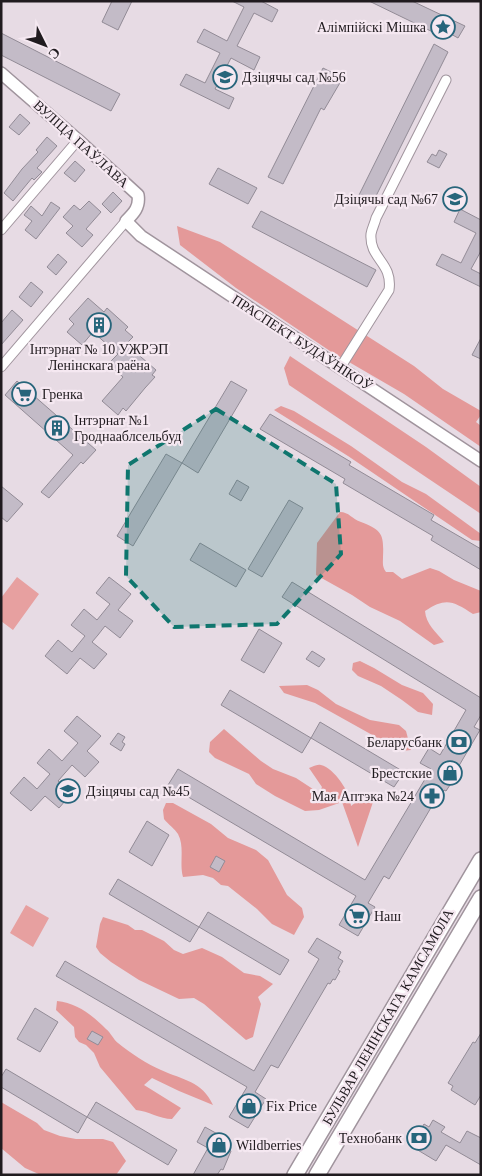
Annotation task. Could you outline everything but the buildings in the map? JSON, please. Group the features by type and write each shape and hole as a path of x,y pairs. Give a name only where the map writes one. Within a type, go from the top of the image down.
{"main road":[{"name":"БУЛЬВАР ЛЕНІНСКАГА КАМСАМОЛА","path":"295,1175 481,860"},
{"name":"БУЛЬВАР ЛЕНІНСКАГА КАМСАМОЛА","path":"317,1175 481,898"}],"street":[{"name":"ВУЛІЦА ПАЎЛАВА","path":"1,73 138,195 140,203 136,211 126,221"},
{"path":"340,368 367,327 388,290 390,281 388,272 375,254 371,242 372,232 376,218 446,80"},
{"path":"1,230 78,140"},
{"path":"1,367 126,221"},
{"name":"ПРАСПЕКТ БУДАЎНІКОЎ","path":"126,221 148,241 481,461"}],"highlighted area":[{"path":"216,409 336,484 341,554 277,624 174,627 126,576 128,465"}],"shaded area":[{"path":"177,226 220,242 414,366 443,389 481,411 481,415 476,422 481,426 481,447 404,394 330,351 236,288 180,245"},
{"path":"290,356 426,447 481,487 481,514 289,385 284,368"},
{"path":"281,406 294,411 351,446 402,482 426,494 481,534 481,541 472,540 348,456 274,410"},
{"path":"340,512 346,513 380,534 383,543 383,565 386,572 393,572 402,579 430,568 439,571 454,580 481,591 481,612 473,614 449,602 444,602 425,611 429,624 444,642 434,645 400,621 370,607 316,575 317,543"},
{"path":"17,577 39,594 13,630 1,621 1,598"},
{"path":"360,661 402,685 423,693 433,704 432,715 418,712 381,686 358,676 352,670 353,663"},
{"path":"307,685 318,690 336,704 370,720 399,725 406,731 411,750 401,751 315,703 284,693 279,686"},
{"path":"224,729 261,761 273,769 296,778 319,793 322,787 309,768 316,765 326,767 336,776 345,788 351,806 364,796 375,796 358,847 342,802 319,810 305,811 256,784 249,774 215,758 209,752 210,742"},
{"path":"166,803 173,803 211,824 228,838 256,850 268,860 287,895 302,908 304,917 294,935 272,924 257,909 228,886 221,885 213,878 203,875 183,877 180,839 177,832 164,819 163,810"},
{"path":"26,905 49,918 33,947 10,933"},
{"path":"103,917 128,925 135,930 142,930 164,941 174,950 183,954 202,948 222,957 244,973 260,976 273,984 258,997 261,1004 253,1037 246,1040 204,1004 194,998 179,999 139,980 111,962 96,947"},
{"path":"57,1001 71,1004 90,1015 118,1043 144,1061 198,1086 209,1097 213,1105 152,1078 144,1085 181,1108 172,1119 136,1110 100,1067 94,1053 75,1037 74,1027 56,1010"},
{"path":"1,1102 37,1123 44,1130 60,1136 76,1139 103,1139 113,1142 126,1161 116,1175 41,1175 25,1168 1,1148"}],"place":[{"name":"Алімпійскі Мішка","path":"443,27"},
{"name":"Дзіцячы сад №56","path":"225,77"},
{"name":"Дзіцячы сад №67","path":"455,199"},
{"name":"Інтэрнат № 10 УЖРЭП Ленінскага раёна","path":"99,325"},
{"name":"Гренка","path":"24,394"},
{"name":"Інтэрнат №1 Гроднааблсельбуд","path":"57,428"},
{"name":"Беларусбанк","path":"459,742"},
{"name":"Брестские","path":"450,773"},
{"name":"Дзіцячы сад №45","path":"68,791"},
{"name":"Мая Аптэка №24","path":"432,796"},
{"name":"Наш","path":"357,916"},
{"name":"Fix Price","path":"249,1106"},
{"name":"Технобанк","path":"419,1138"},
{"name":"Wildberries","path":"219,1145"}]}
